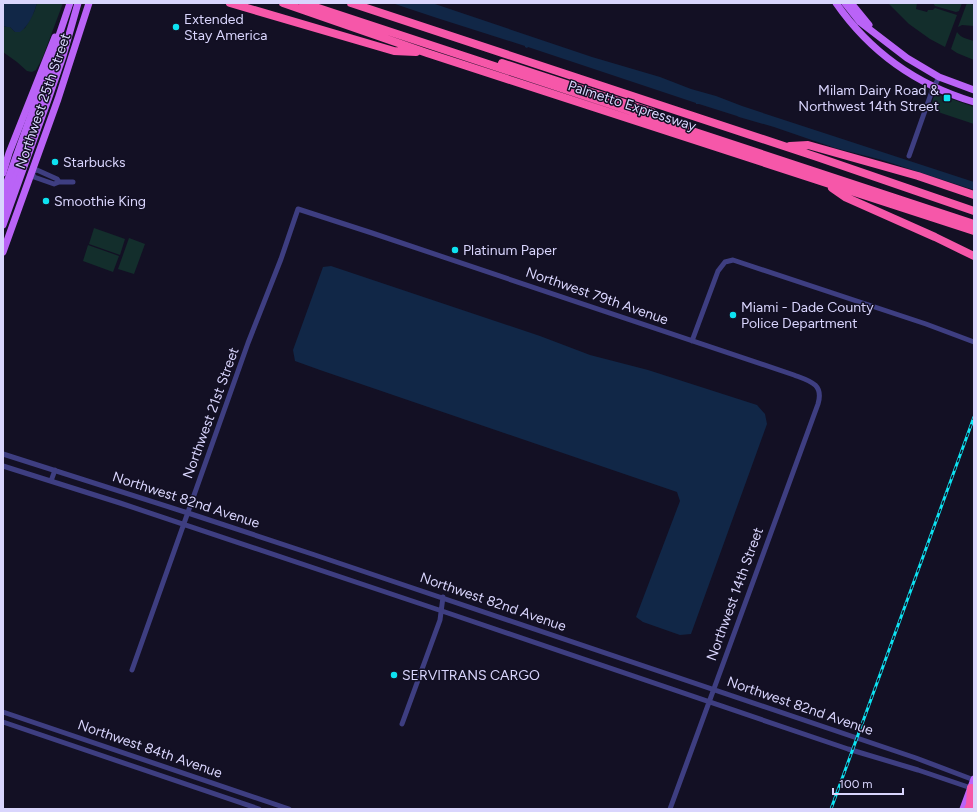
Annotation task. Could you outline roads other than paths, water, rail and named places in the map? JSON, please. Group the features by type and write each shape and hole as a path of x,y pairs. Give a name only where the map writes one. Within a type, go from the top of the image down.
{"highway":[{"path":"230,3 394,51 427,53"},
{"name":"Palmetto Expressway","path":"283,3 427,53 974,231"},
{"path":"304,3 974,224"},
{"path":"320,3 974,218"},
{"name":"Palmetto Expressway","path":"351,3 974,211"},
{"path":"785,147 808,145 911,174 974,195"},
{"path":"825,183 845,197 974,256"},
{"path":"935,237 974,250"},
{"path":"968,809 972,789"}],"main road":[{"name":"Northwest 25th Street","path":"3,173 4,162 69,3"},
{"path":"3,194 49,66 69,3"},
{"path":"3,225 63,56 78,3"},
{"name":"Northwest 25th Street","path":"3,252 63,84 89,3"},
{"path":"836,3 857,30 875,48 902,69 934,87 974,102"},
{"path":"845,3 860,22 920,67 939,77 974,90"},
{"path":"851,3 875,33"},
{"path":"3,209 54,66 59,44 61,23"},
{"path":"4,162 32,172"},
{"path":"963,809 972,789 974,780"}],"street":[{"path":"909,156 939,77"},
{"path":"32,172 34,177 54,184 59,182 73,182"},
{"name":"Northwest 79th Avenue","path":"298,209 806,379 815,384 818,388"},
{"name":"Northwest 21st Street","path":"132,670 248,343 281,259 298,209"},
{"path":"692,341 718,271 725,262 733,260 926,324 974,342"},
{"name":"Northwest 14th Street","path":"670,809 818,404 820,396 818,388"},
{"name":"Northwest 82nd Avenue","path":"3,454 188,513 443,598 916,758 974,780"},
{"name":"Northwest 82nd Avenue","path":"3,466 120,503 709,702 972,789"},
{"path":"51,481 55,470"},
{"path":"402,724 440,620 443,598"},
{"name":"Northwest 84th Avenue","path":"3,712 289,809"},
{"name":"Northwest 84th Avenue","path":"3,722 259,809"}],"water":[{"path":"3,3 37,3 29,23 20,32 15,32 10,27 3,26"},
{"path":"392,3 432,3 592,57 660,77 691,89 974,182 974,190 882,160 835,148 774,127 696,104"},
{"path":"331,266 540,336 590,355 648,370 757,405 765,414 767,424 691,634 680,635 643,622 636,617 680,501 677,492 295,361 293,350 323,267"}],"railway":[{"path":"831,809 974,417"}],"place":[{"name":"Extended Stay America","path":"176,27"},
{"name":"Milam Dairy Road & Northwest 14th Street","path":"947,98"},
{"name":"Starbucks","path":"55,162"},
{"name":"Smoothie King","path":"46,201"},
{"name":"Platinum Paper","path":"455,250"},
{"name":"Miami - Dade County Police Department","path":"733,315"},
{"name":"SERVITRANS CARGO","path":"394,675"}]}
